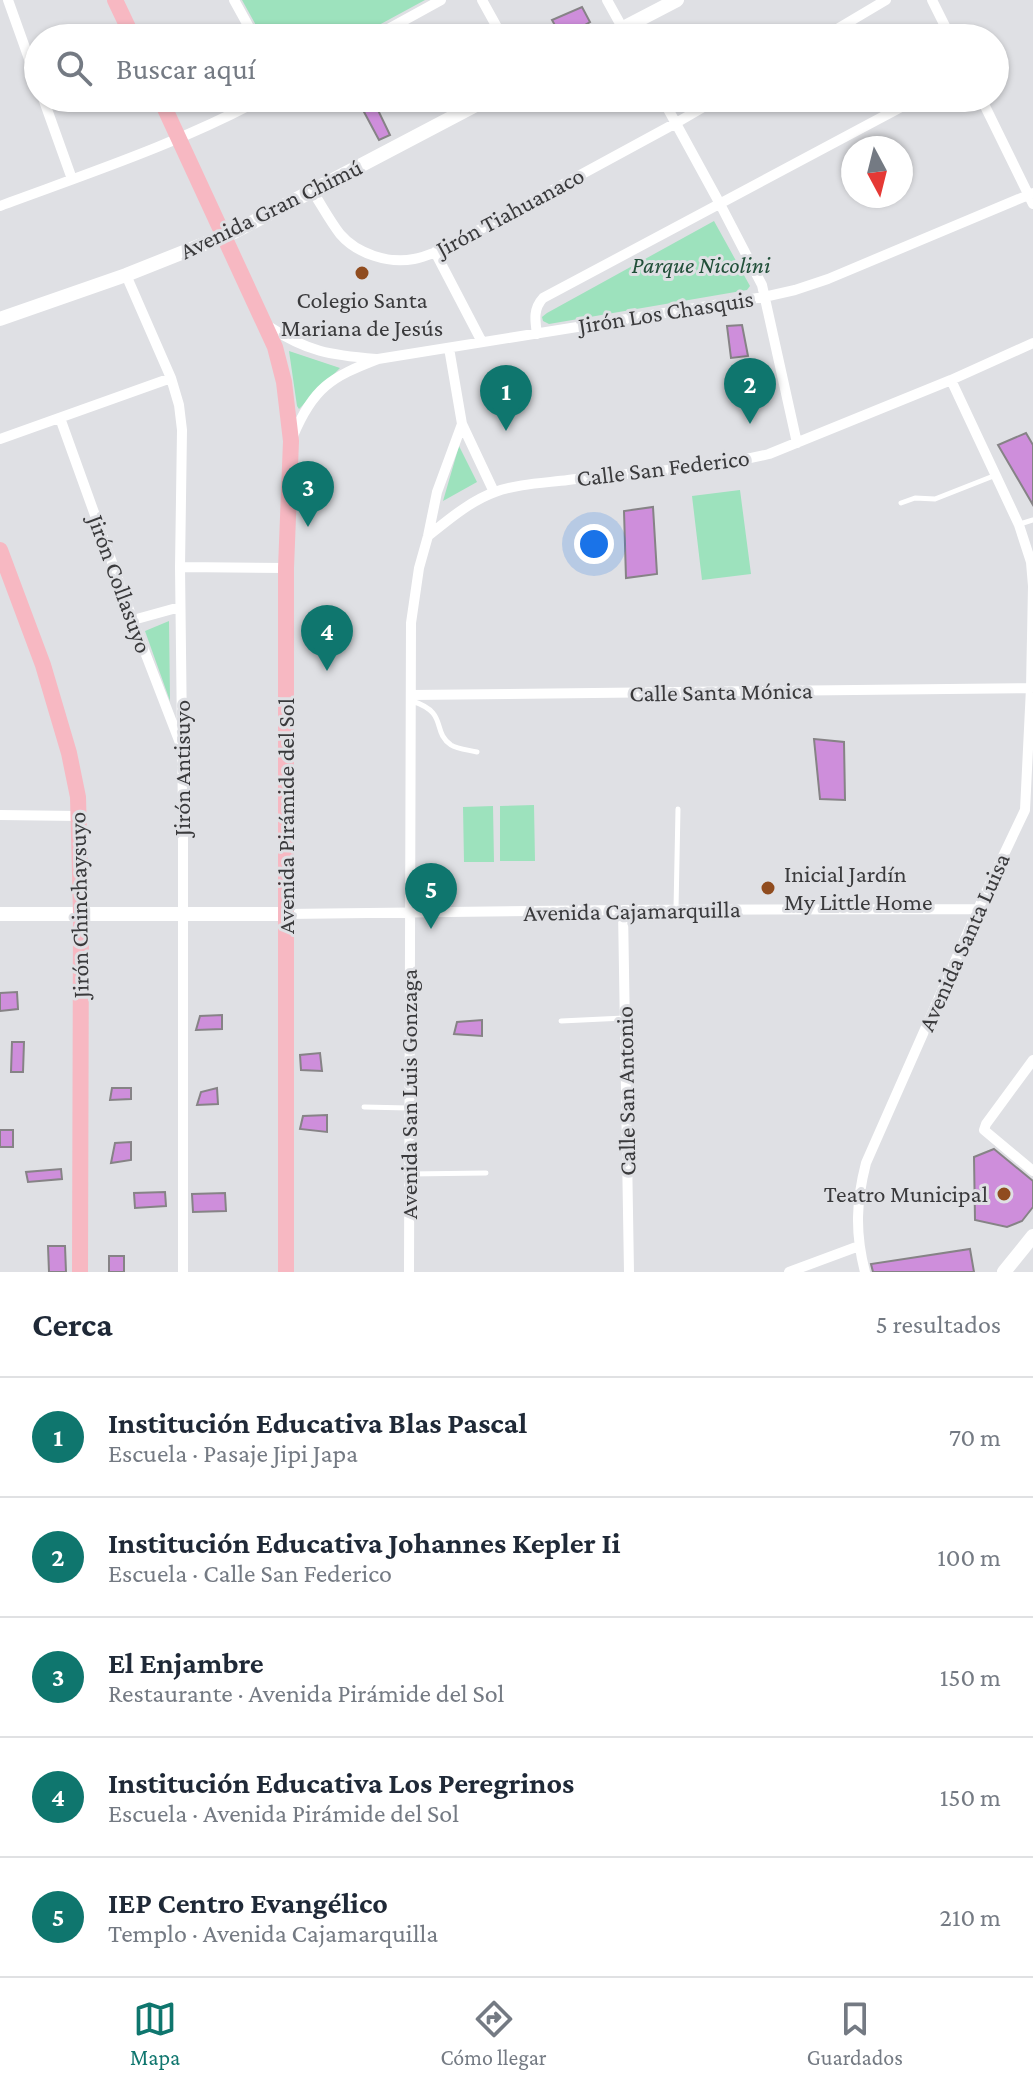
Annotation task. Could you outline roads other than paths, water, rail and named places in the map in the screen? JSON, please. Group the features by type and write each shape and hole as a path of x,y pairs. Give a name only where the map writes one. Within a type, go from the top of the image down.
{"main road":[{"path":"115,0 126,24"},
{"name":"Avenida Pirámide del Sol","path":"167,112 275,347 282,373 291,441 286,568 286,1272"},
{"name":"Jirón Chinchaysuyo","path":"0,550 43,665 69,753 78,797 81,914 80,1272"}],"street":[{"path":"8,0 24,45"},
{"path":"234,0 247,24"},
{"path":"397,24 441,0"},
{"path":"482,0 495,24"},
{"path":"607,0 620,24"},
{"path":"639,24 677,0"},
{"path":"846,24 886,0"},
{"path":"932,0 944,24"},
{"path":"48,112 72,179"},
{"path":"0,206 179,138 234,112"},
{"name":"Avenida Gran Chimú","path":"0,319 224,237 463,112"},
{"path":"670,112 762,285 797,443"},
{"name":"Jirón Tiahuanaco","path":"313,192 339,233 351,245 396,260 413,259 435,252 695,112"},
{"path":"537,334 535,314 543,298 892,112"},
{"path":"988,112 1031,197"},
{"name":"Jirón Los Chasquis","path":"291,441 312,400 327,383 378,359 795,290 1031,197"},
{"path":"435,252 482,342"},
{"name":"Jirón Antisuyo","path":"126,275 171,378 182,430 183,1272"},
{"name":"Jirón Los Chasquis","path":"265,324 284,337 317,352 378,359"},
{"name":"Calle San Federico","path":"428,536 470,505 494,492 739,461 769,454 1033,343"},
{"name":"Avenida San Luis Gonzaga","path":"409,1272 411,623 419,568 437,492 462,424 449,348"},
{"path":"0,439 171,378"},
{"name":"Avenida Santa Luisa","path":"865,1272 859,1246 858,1192 866,1163 978,909 1029,810 1031,562 1019,525 951,380"},
{"name":"Jirón Collasuyo","path":"60,418 182,748"},
{"path":"462,424 494,492"},
{"path":"180,567 286,568"},
{"path":"133,620 180,607"},
{"name":"Calle Santa Mónica","path":"411,698 1031,688"},
{"path":"0,815 79,816"},
{"name":"Avenida Cajamarquilla","path":"286,914 978,909"},
{"name":"Calle San Antonio","path":"623,910 629,1272"},
{"path":"0,914 286,914"},
{"path":"1033,1060 984,1127 986,1133 1033,1171"},
{"path":"1004,1272 1030,1245"},
{"path":"789,1272 859,1246"}],"lane":[{"path":"901,503 922,497 935,499 997,475"},
{"path":"1019,525 1033,520"},
{"path":"411,698 434,713 445,739 452,746 477,752"},
{"path":"676,910 678,809"},
{"path":"561,1021 625,1018"},
{"path":"364,1107 409,1108"},
{"path":"409,1174 486,1173"}],"place":[{"name":"Colegio Santa Mariana de Jesús","path":"362,273"},
{"name":"Institución Educativa Johannes Kepler Ii","path":"750,424"},
{"name":"Institución Educativa Blas Pascal","path":"506,431"},
{"name":"El Enjambre","path":"308,527"},
{"name":"Institución Educativa Los Peregrinos","path":"327,671"},
{"name":"Inicial Jardín My Little Home","path":"768,888"},
{"name":"IEP Centro Evangélico","path":"431,929"},
{"name":"Teatro Municipal","path":"1004,1194"}],"park label":[{"name":"Parque Nicolini","path":"701,265"}]}
